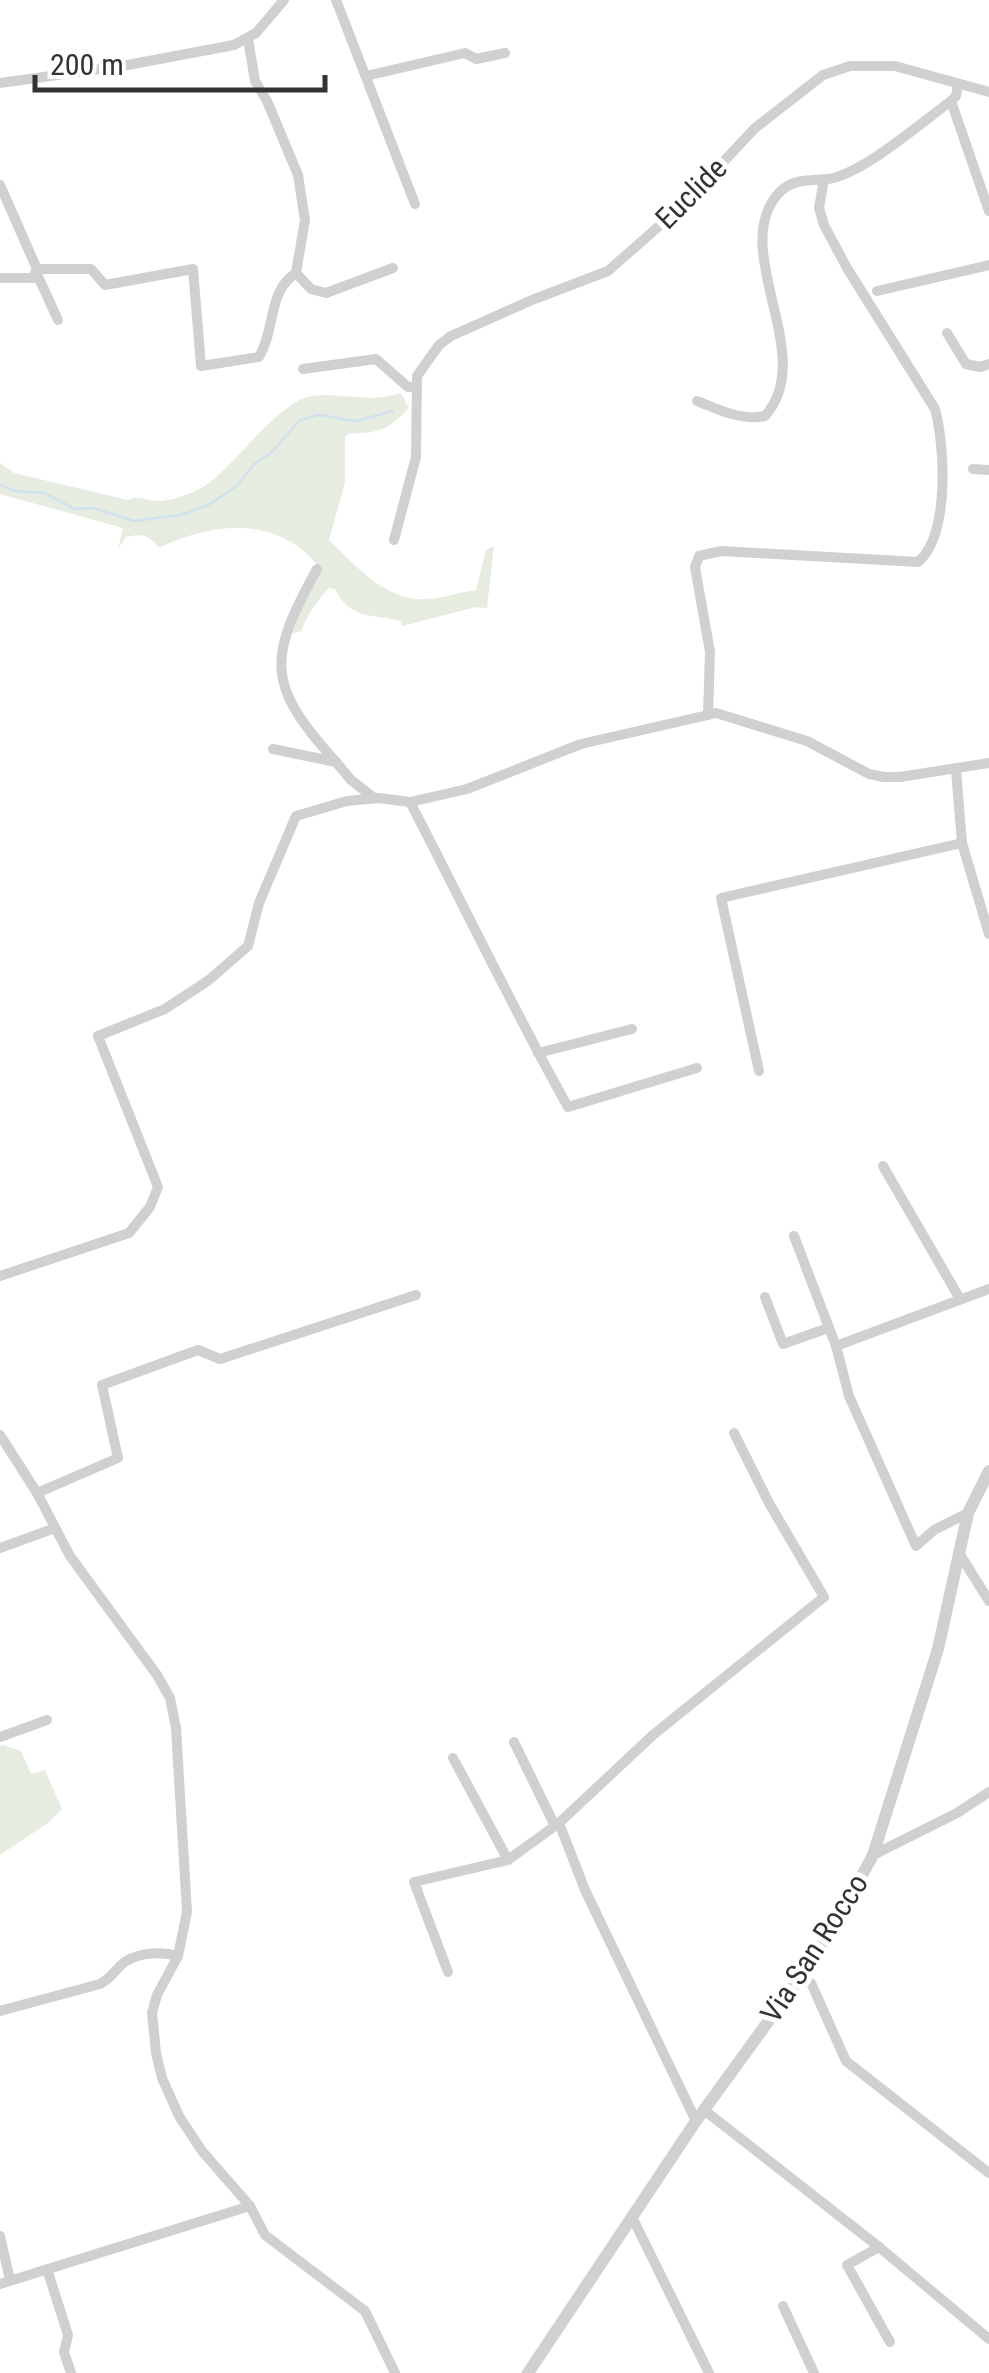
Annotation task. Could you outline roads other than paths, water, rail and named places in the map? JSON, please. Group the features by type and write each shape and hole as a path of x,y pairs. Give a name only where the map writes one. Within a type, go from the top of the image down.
{"street":[{"path":"0,83 234,45 248,40 284,0"},
{"path":"336,0 414,204"},
{"path":"37,272 91,269 105,285 193,269 201,366 259,357 280,286 296,273 305,220 301,186 290,153 255,81 248,40"},
{"path":"366,76 466,53 476,60 505,53"},
{"name":"Euclide","path":"416,387 432,351 451,336 608,271 683,205 754,128 824,74 850,66 895,66 989,92"},
{"path":"698,402 750,418 766,416 773,408 782,379 778,326 762,240 769,206 784,188 798,181 824,179 879,154 951,101 958,86"},
{"path":"951,101 989,211"},
{"path":"708,715 710,652 696,580 699,556 721,551 918,562 934,542 941,433 935,409 846,268 824,225 819,208 824,179"},
{"path":"0,184 58,320"},
{"path":"877,291 989,264"},
{"path":"296,273 311,289 326,293 393,268"},
{"path":"0,278 33,278 37,272"},
{"path":"948,333 966,364 989,364"},
{"path":"304,369 376,359 408,387 416,387 416,457 394,540"},
{"path":"973,469 989,470"},
{"path":"317,569 289,620 279,656 280,674 308,732 351,780 374,798"},
{"path":"0,1276 129,1234 150,1207 158,1187 98,1036 166,1009 248,946 258,904 296,816 347,802 374,798 410,802 467,789 581,744 716,714 807,741 868,774 900,778 989,764"},
{"path":"273,749 336,762"},
{"path":"956,770 962,844 989,934"},
{"path":"410,802 568,1107 697,1068"},
{"path":"759,1072 720,898 962,844"},
{"path":"538,1054 632,1029"},
{"path":"883,1166 960,1299"},
{"path":"794,1236 836,1346 848,1396 916,1546 950,1520 968,1513"},
{"path":"836,1346 989,1289"},
{"path":"37,1492 118,1458 102,1385 198,1350 220,1359 416,1295"},
{"path":"766,1297 783,1344 828,1328"},
{"path":"448,1972 414,1882 508,1860 557,1825 653,1735 824,1597 734,1433"},
{"path":"0,1435 37,1492 70,1556 170,1698 176,1728 187,1912 178,1956 152,2013 162,2078 179,2116 202,2151 250,2206 264,2235 364,2310 395,2373"},
{"name":"Via San Rocco","path":"528,2373 700,2116 800,1979 873,1855 938,1649 968,1513 989,1471"},
{"path":"0,1548 55,1528"},
{"path":"959,1552 989,1600"},
{"path":"0,1737 47,1720"},
{"path":"514,1742 700,2116 879,2247 989,2339"},
{"path":"453,1758 508,1860"},
{"path":"873,1855 989,1792"},
{"path":"0,2012 100,1984 111,1978 122,1963 142,1956 167,1952 178,1956"},
{"path":"800,1979 811,1983 846,2061 989,2173"},
{"path":"0,2236 5,2282 250,2206"},
{"path":"632,2217 709,2373"},
{"path":"879,2247 847,2265 890,2342"},
{"path":"47,2269 68,2336 64,2352 70,2373"},
{"path":"783,2306 814,2373"}],"waterway":[{"path":"0,484 14,491 45,493 75,509 93,508 134,521 181,515 208,505 236,487 300,420 319,415 356,421 393,411"}]}
